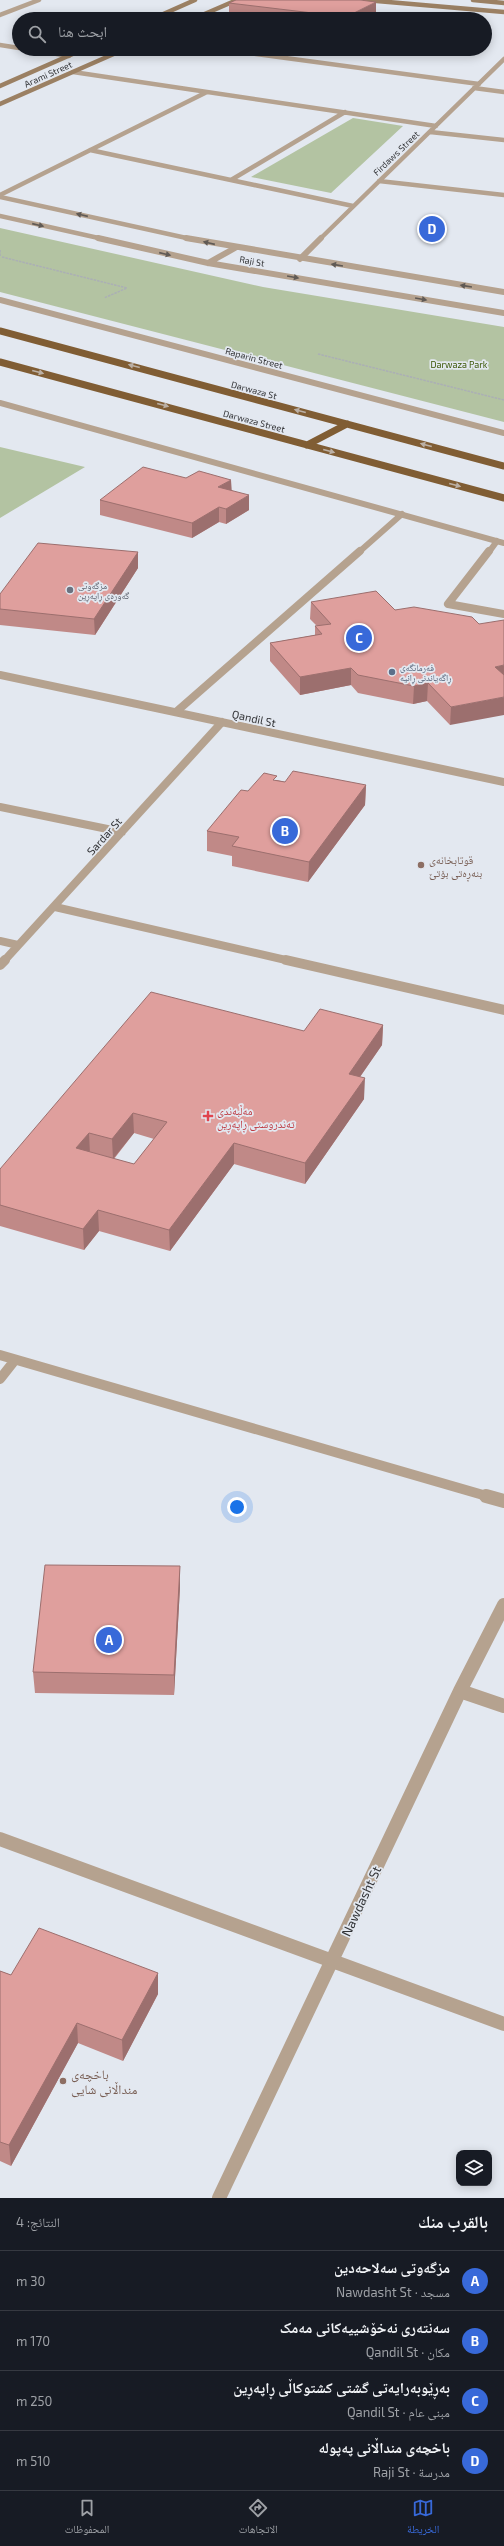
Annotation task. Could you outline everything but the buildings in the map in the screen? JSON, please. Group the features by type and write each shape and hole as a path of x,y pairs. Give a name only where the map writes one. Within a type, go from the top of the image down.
{"highway":[{"name":"Darwaza St","path":"0,331 504,466"},
{"name":"Darwaza Street","path":"0,362 504,498"},
{"path":"307,445 347,424"}],"main road":[{"path":"168,12 195,0"},
{"path":"209,12 236,0"},
{"path":"365,0 504,12"},
{"path":"473,0 504,3"},
{"path":"0,86 69,56"},
{"name":"Arami Street","path":"0,104 109,56"}],"street":[{"path":"2,13 39,0"},
{"path":"0,45 12,47"},
{"path":"271,56 479,84"},
{"name":"Firdaws Street","path":"300,259 504,59"},
{"path":"74,72 436,126"},
{"path":"474,88 504,92"},
{"path":"0,196 207,92"},
{"path":"231,180 345,112"},
{"path":"430,132 504,140"},
{"path":"90,150 353,206"},
{"path":"379,181 504,195"},
{"name":"Raji St","path":"0,196 235,248 504,292"},
{"name":"Raji St","path":"0,216 208,263 504,313"},
{"path":"208,263 235,248"},
{"name":"Raparin Street","path":"0,300 504,433"},
{"path":"0,403 501,542 448,604 504,614"},
{"path":"176,712 402,514"},
{"name":"Qandil St","path":"0,675 504,782"},
{"name":"Sardar St","path":"0,964 55,906 222,722"},
{"path":"0,807 122,832"},
{"path":"55,906 504,1010"},
{"path":"0,941 18,945"},
{"path":"0,1355 504,1501"},
{"path":"0,1379 15,1360"},
{"name":"Nawdasht St","path":"219,2198 460,1692 504,1605"},
{"path":"460,1692 504,1706"},
{"path":"0,1839 504,2024"}],"path":[{"path":"0,250 1,257 128,288 100,300 108,302"},
{"path":"313,353 504,400"}],"green space":[{"path":"353,118 403,126 331,193 251,177"},
{"name":"Darwaza Park","path":"0,228 263,287 504,327 504,422 0,292"},
{"path":"0,447 85,467 0,518"}],"place":[{"name":"باخچەی منداڵانی پەپولە","path":"432,229"},
{"name":"مزگەوتی گەورەی ڕاپەڕین","path":"70,590"},
{"name":"بەڕێوبەرایەتی گشتی کشتوکاڵی ڕاپەڕین","path":"359,638"},
{"name":"فەرمانگەی ڕاگەیاندنی ڕانیە","path":"392,672"},
{"name":"سەنتەری نەخۆشییەکانی مەمک","path":"285,831"},
{"name":"قوتابخانەی بنەڕەتی بۆتێ","path":"421,865"},
{"name":"مەڵبەندی تەندروستی ڕاپەڕین","path":"208,1116"},
{"name":"مزگەوتی سەلاحەدین","path":"109,1640"},
{"name":"باخچەی منداڵانی شایی","path":"63,2081"}]}
